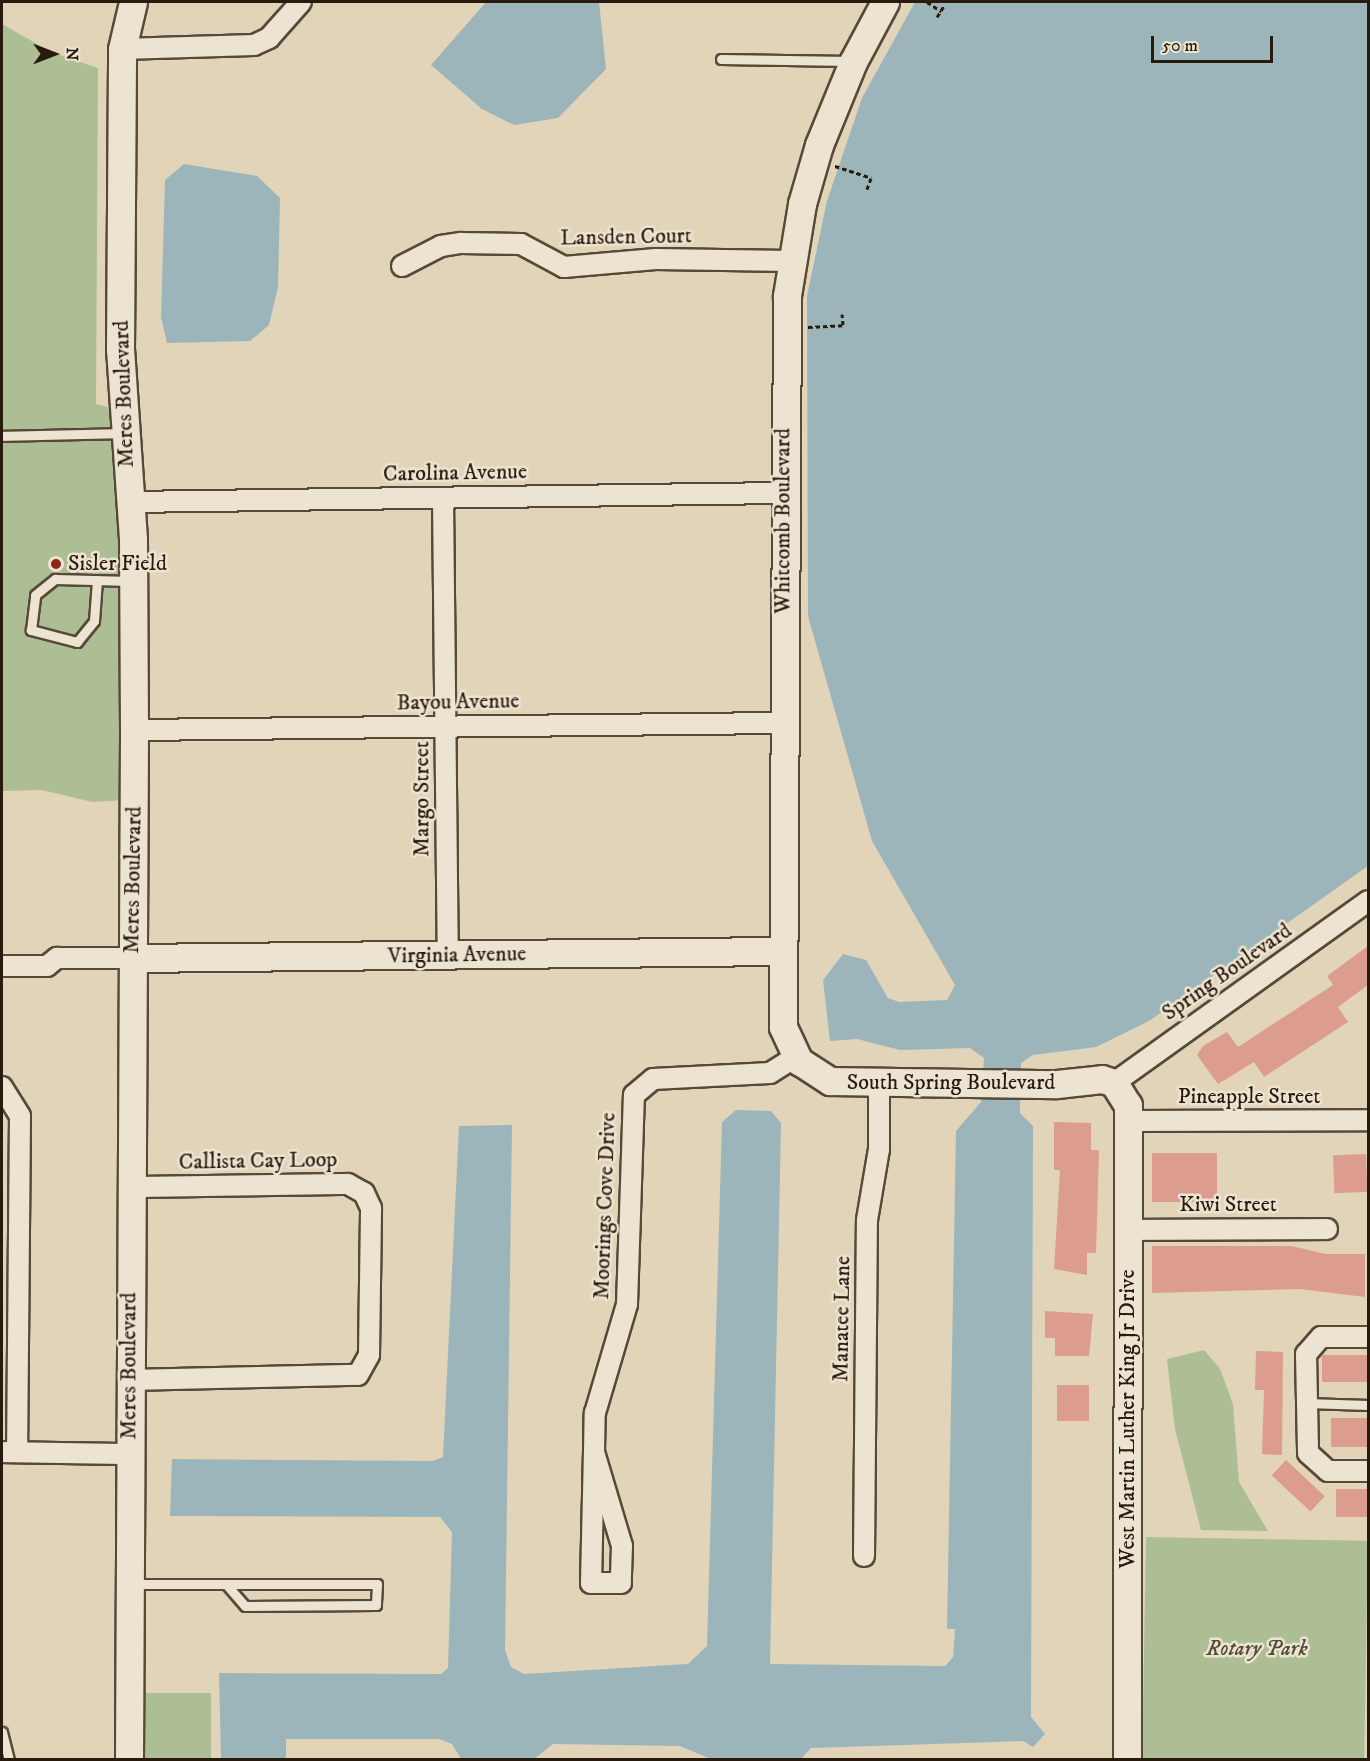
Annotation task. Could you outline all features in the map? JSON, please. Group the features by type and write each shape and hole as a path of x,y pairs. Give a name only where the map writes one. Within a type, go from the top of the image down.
{"street":[{"name":"Meres Boulevard","path":"129,1760 130,1187 135,730 133,581 129,502 122,433 122,49 132,2"},
{"path":"122,49 254,45 269,38 302,2"},
{"name":"Whitcomb Boulevard","path":"796,1057 783,1027 782,951 782,493 791,261 809,176 853,62 885,2"},
{"name":"Lansden Court","path":"402,266 441,246 461,243 521,244 564,267 656,259 791,261"},
{"name":"Carolina Avenue","path":"129,502 782,493"},
{"name":"Margo Street","path":"444,498 447,956"},
{"name":"Bayou Avenue","path":"135,730 783,723"},
{"name":"Spring Boulevard","path":"1113,1083 1368,901"},
{"name":"Virginia Avenue","path":"132,958 782,951"},
{"path":"2,966 47,966 57,958 132,958"},
{"name":"South Spring Boulevard","path":"796,1057 830,1082 1113,1083"},
{"name":"Moorings Cove Drive","path":"594,1452 622,1546 621,1583 591,1582 594,1452 596,1413 627,1304 634,1095 652,1079 770,1073 796,1057"},
{"name":"Manatee Lane","path":"864,1556 867,1220 879,1149 879,1083"},
{"name":"West Martin Luther King Jr Drive","path":"1113,1083 1128,1105 1130,1121 1127,1760"},
{"path":"2,1087 20,1116 9,1452 129,1454"},
{"name":"Pineapple Street","path":"1130,1121 1368,1120"},
{"name":"Callista Cay Loop","path":"129,1380 358,1375 369,1355 371,1219 364,1193 348,1184 130,1187"},
{"name":"Kiwi Street","path":"1129,1230 1327,1229"},
{"path":"1368,1337 1321,1337 1306,1354 1306,1448 1315,1464 1328,1471 1368,1472"}],"lane":[{"path":"721,59 787,56 853,62"},
{"path":"2,436 122,433"},
{"path":"97,580 94,621 77,642 31,630 35,595 55,579 97,580 133,581"},
{"path":"1306,1403 1368,1405"},
{"path":"128,1583 377,1584 376,1605 245,1606 226,1584"},
{"path":"2,1732 9,1760"}],"path":[{"path":"927,2 941,10"},
{"path":"937,17 945,4"},
{"path":"830,164 871,178 867,189"},
{"path":"804,327 843,325 842,314"}],"green space":[{"path":"2,24 51,52 98,68 96,404 111,408 123,540 125,800 92,802 42,790 2,791"},
{"path":"1204,1350 1220,1369 1233,1404 1239,1482 1268,1531 1201,1530 1175,1429 1167,1359"},
{"name":"Rotary Park","path":"1146,1537 1368,1541 1364,1760 1142,1759"},
{"path":"138,1693 211,1693 211,1759 138,1759"}],"water":[{"path":"486,2 599,2 606,69 558,118 514,125 482,109 431,65"},
{"path":"915,2 1368,2 1368,866 1149,1021 1096,1047 1033,1055 1021,1063 1020,1113 1033,1126 1031,1717 1045,1734 1033,1747 1023,1741 811,1748 800,1760 711,1759 680,1746 553,1744 534,1759 461,1759 452,1744 439,1739 286,1739 286,1759 221,1759 219,1673 441,1674 448,1668 452,1532 440,1517 170,1516 172,1459 433,1461 443,1457 459,1126 512,1125 505,1650 511,1667 524,1674 688,1664 707,1646 722,1122 736,1110 771,1111 781,1123 770,1664 945,1666 953,1657 955,1629 947,1629 956,1131 981,1102 984,1058 970,1048 900,1050 857,1039 830,1041 823,980 843,954 866,960 888,998 899,1002 947,1000 955,985 872,841 808,616 807,296 827,201 862,98"},
{"path":"184,164 257,176 280,198 278,287 269,325 250,341 167,343 161,317 165,180"}],"building":[{"path":"1368,946 1368,985 1338,1007 1348,1022 1264,1077 1254,1062 1218,1084 1197,1055 1203,1046 1227,1032 1238,1047 1333,985 1327,976"},
{"path":"1054,1122 1091,1123 1091,1150 1099,1150 1096,1253 1087,1253 1087,1275 1054,1269 1060,1170 1054,1170"},
{"path":"1152,1153 1217,1153 1217,1202 1152,1202"},
{"path":"1366,1154 1367,1192 1334,1193 1333,1155"},
{"path":"1152,1246 1291,1246 1326,1254 1365,1254 1365,1297 1300,1289 1152,1293"},
{"path":"1045,1311 1093,1314 1089,1356 1055,1356 1055,1338 1045,1338"},
{"path":"1256,1351 1283,1352 1282,1455 1262,1454 1264,1390 1255,1390"},
{"path":"1322,1355 1368,1355 1368,1382 1322,1382"},
{"path":"1057,1385 1089,1385 1089,1421 1057,1421"},
{"path":"1331,1418 1368,1418 1368,1447 1331,1447"},
{"path":"1286,1460 1325,1496 1310,1512 1272,1475"},
{"path":"1336,1489 1368,1489 1368,1517 1336,1517"}],"place":[{"name":"Sisler Field","path":"56,564"}]}
